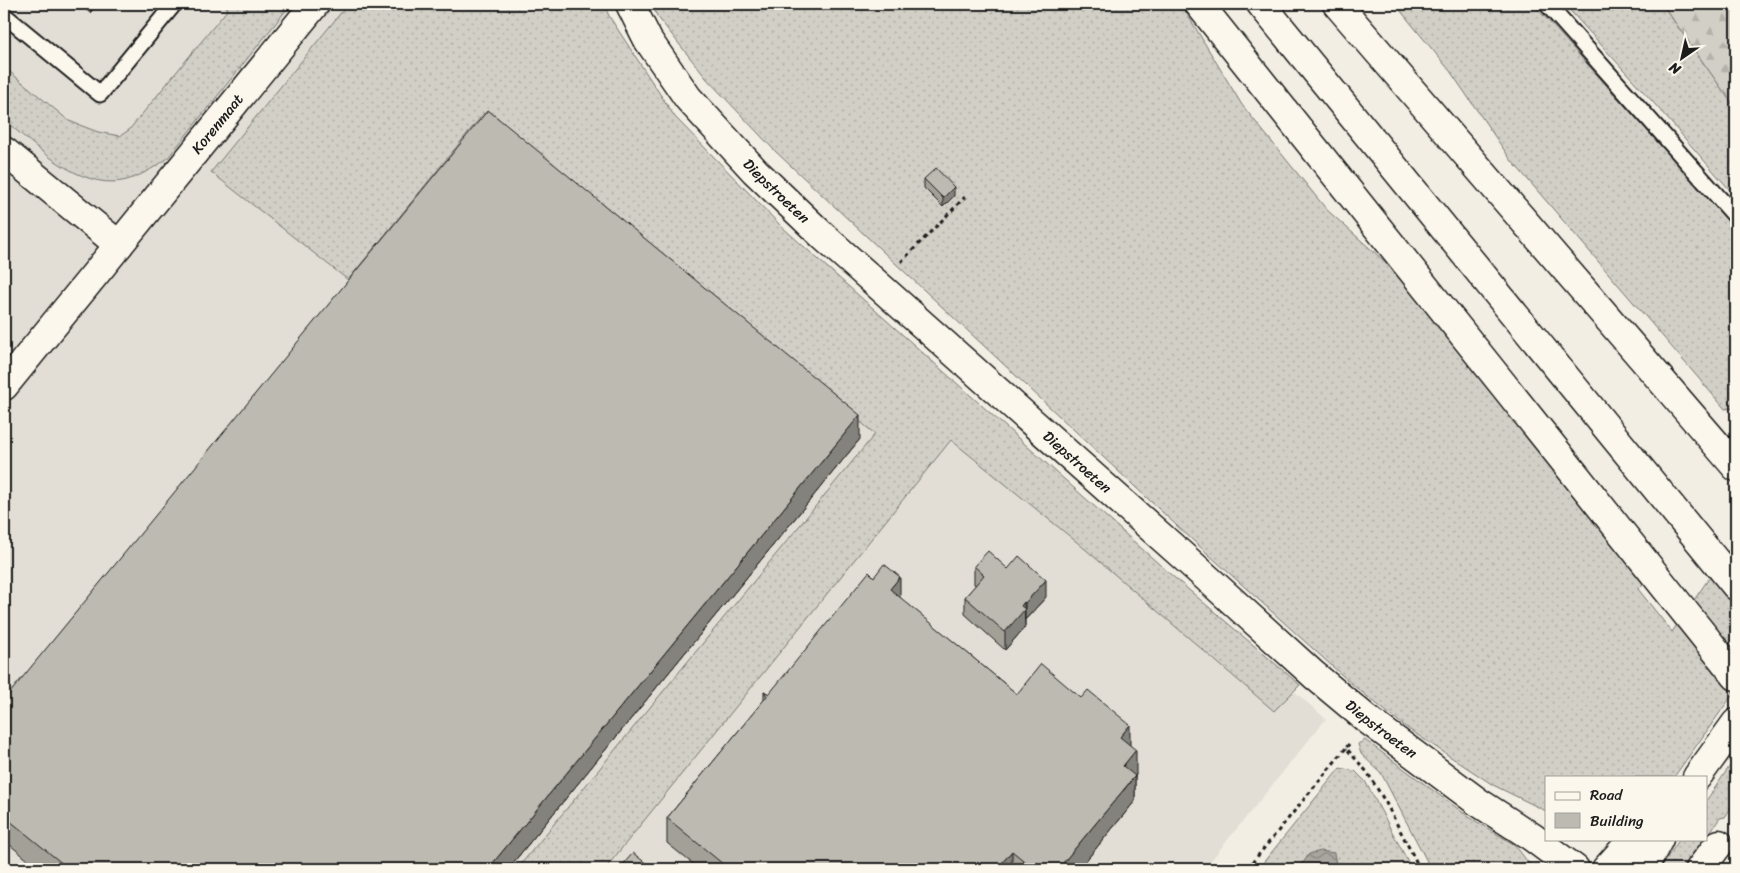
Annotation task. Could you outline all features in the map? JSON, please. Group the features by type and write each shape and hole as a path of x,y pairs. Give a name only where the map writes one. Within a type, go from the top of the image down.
{"main road":[{"name":"Korenmaat","path":"4,386 315,4"},
{"name":"Diepstroeten","path":"630,4 648,40 688,98 756,171 824,238 1314,675 1368,720 1478,802 1532,837 1575,869"},
{"path":"1199,4 1736,676"},
{"path":"1261,4 1736,586"},
{"path":"1337,4 1736,466"},
{"path":"4,151 119,245"},
{"path":"1698,776 1736,723"},
{"path":"1606,869 1632,840"},
{"path":"1643,869 1658,840"},
{"path":"1700,869 1719,844"}],"lane":[{"path":"4,15 100,94 174,4"},
{"path":"1547,4 1736,217"}],"path":[{"path":"878,285 965,197"},
{"path":"1247,869 1368,720"},
{"path":"1346,748 1367,772 1386,803 1420,869"}],"shaded area":[{"path":"4,4 590,4 676,152 1326,719 1204,869 4,869"}],"green space":[{"path":"223,4 291,4 167,159 134,178 106,182 74,172 43,152 4,120 4,67 69,121 98,132 120,136 129,130 228,9"},
{"path":"348,4 604,4 609,16 675,117 781,226 1169,573 1300,685 1274,711 1078,543 951,440 605,869 517,869 875,434 484,113 348,280 211,172"},
{"path":"652,4 1181,4 1242,105 1327,210 1401,276 1642,580 1643,584 1638,589 1672,632 1736,539 1736,690 1675,776 1545,776 1545,811 1493,785 1407,728 1353,685 1176,525 776,152 706,78 657,16"},
{"path":"1395,4 1533,4 1736,229 1736,408 1725,409 1511,160 1450,71"},
{"path":"1564,4 1662,4 1736,109 1736,197 1652,101"},
{"path":"1662,4 1736,4 1736,109"},
{"path":"1365,740 1469,817 1515,845 1533,869 1431,869 1381,773 1361,754 1358,744"},
{"path":"1736,757 1736,800 1725,817 1720,818 1708,835 1708,798"},
{"path":"1340,768 1355,771 1365,781 1412,869 1333,869 1336,864 1301,863 1299,869 1258,869"},
{"path":"1708,835 1709,839 1686,869 1659,869 1679,840 1708,840"}],"water":[{"path":"1321,851 1334,853 1336,864 1333,869 1299,869 1309,854"}],"building":[{"path":"488,110 860,415 488,869 69,869 4,816 4,700"},
{"path":"936,168 954,187 943,198 924,179"},
{"path":"988,551 1008,569 1019,556 1046,580 1024,602 1021,606 1025,609 1005,632 965,597 984,575 974,566"},
{"path":"884,564 900,577 890,589 1017,694 1041,664 1081,698 1088,690 1130,725 1120,737 1136,750 1123,766 1135,776 1058,869 1034,869 1012,851 997,869 729,869 667,818 767,696 764,691 769,694 869,572 874,577"},
{"path":"633,853 653,869 619,869"}]}
